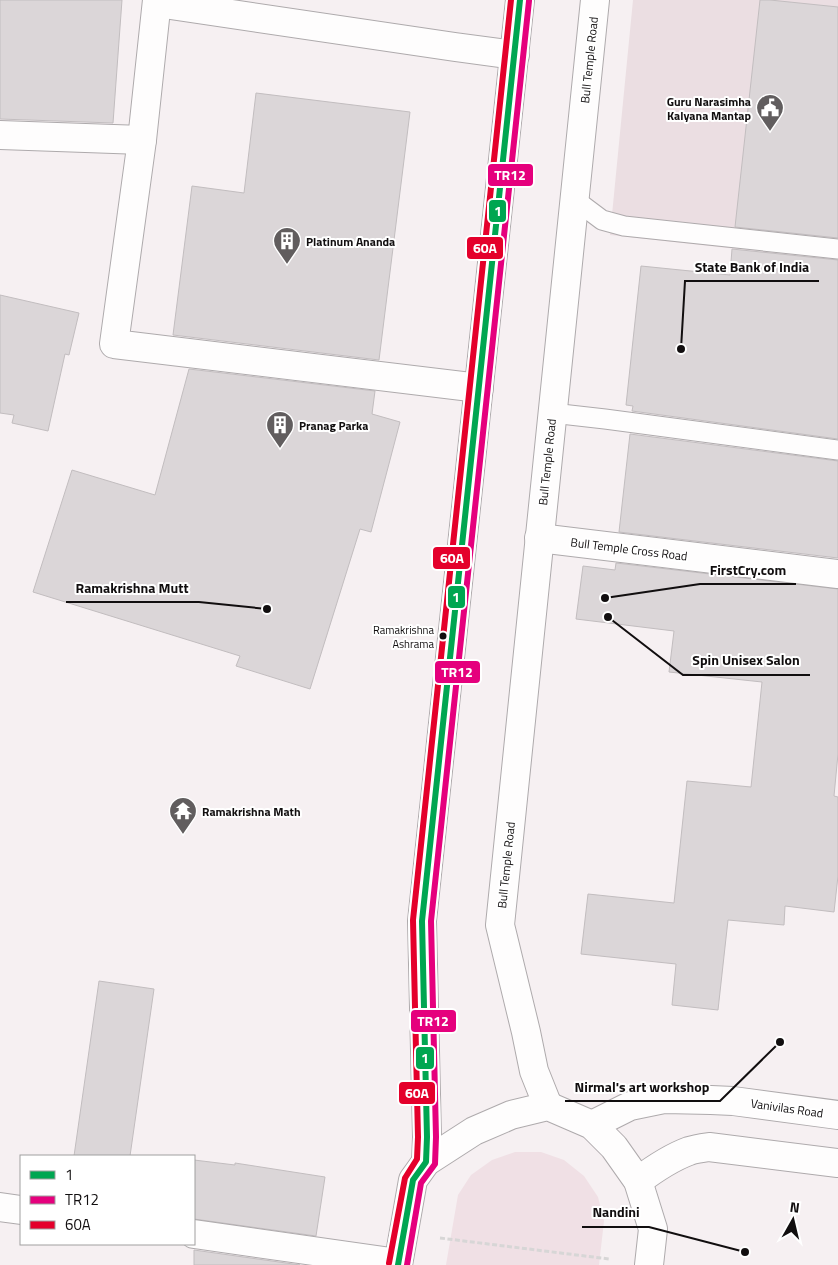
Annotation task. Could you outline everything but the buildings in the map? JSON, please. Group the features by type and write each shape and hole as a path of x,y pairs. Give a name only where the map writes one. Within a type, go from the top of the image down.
{"main road":[{"path":"426,1162 422,922 520,0"},
{"name":"Bull Temple Road","path":"548,1106 534,1071 500,925 595,0"},
{"path":"479,388 114,344 142,140 157,1 436,44 515,54"},
{"path":"0,135 142,140"},
{"name":"Bull Temple Cross Road","path":"539,538 838,574"},
{"name":"Vanivilas Road","path":"592,1125 630,1106 664,1099 732,1101 838,1115"},
{"path":"195,1234 398,1264 413,1180 426,1162 474,1131 511,1115 548,1106 592,1125 614,1147 638,1181 653,1229 649,1265"},
{"path":"638,1181 674,1157 691,1150 709,1147 838,1163"},
{"path":"0,1207 20,1210"}],"lane":[{"path":"574,199 602,220 624,226 838,249"},
{"path":"552,413 838,450"}],"path":[{"path":"440,1238 609,1259"}],"shaded area":[{"path":"633,0 838,0 838,260 610,235"},
{"path":"515,1152 541,1152 564,1160 584,1176 598,1197 604,1221 599,1265 446,1265 458,1195 471,1175 492,1160"}],"transit line":[{"name":"60A","path":"389,1263 405,1178 417,1159 413,920 511,0"},
{"name":"1","path":"398,1265 413,1180 426,1162 422,921 520,0"},
{"name":"TR12","path":"407,1265 421,1183 435,1164 431,921 529,1"}],"place":[{"name":"Guru Narasimha Kalyana Mantap","path":"770,132"},
{"name":"Platinum Ananda","path":"287,265"},
{"name":"State Bank of India","path":"681,349"},
{"name":"Pranag Parka","path":"280,449"},
{"name":"FirstCry.com","path":"605,598"},
{"name":"Ramakrishna Mutt","path":"267,609"},
{"name":"Spin Unisex Salon","path":"608,617"},
{"name":"Ramakrishna Ashrama","path":"443,636"},
{"name":"Ramakrishna Math","path":"183,835"},
{"name":"Nirmal's art workshop","path":"780,1042"},
{"name":"Nandini","path":"745,1252"}]}
